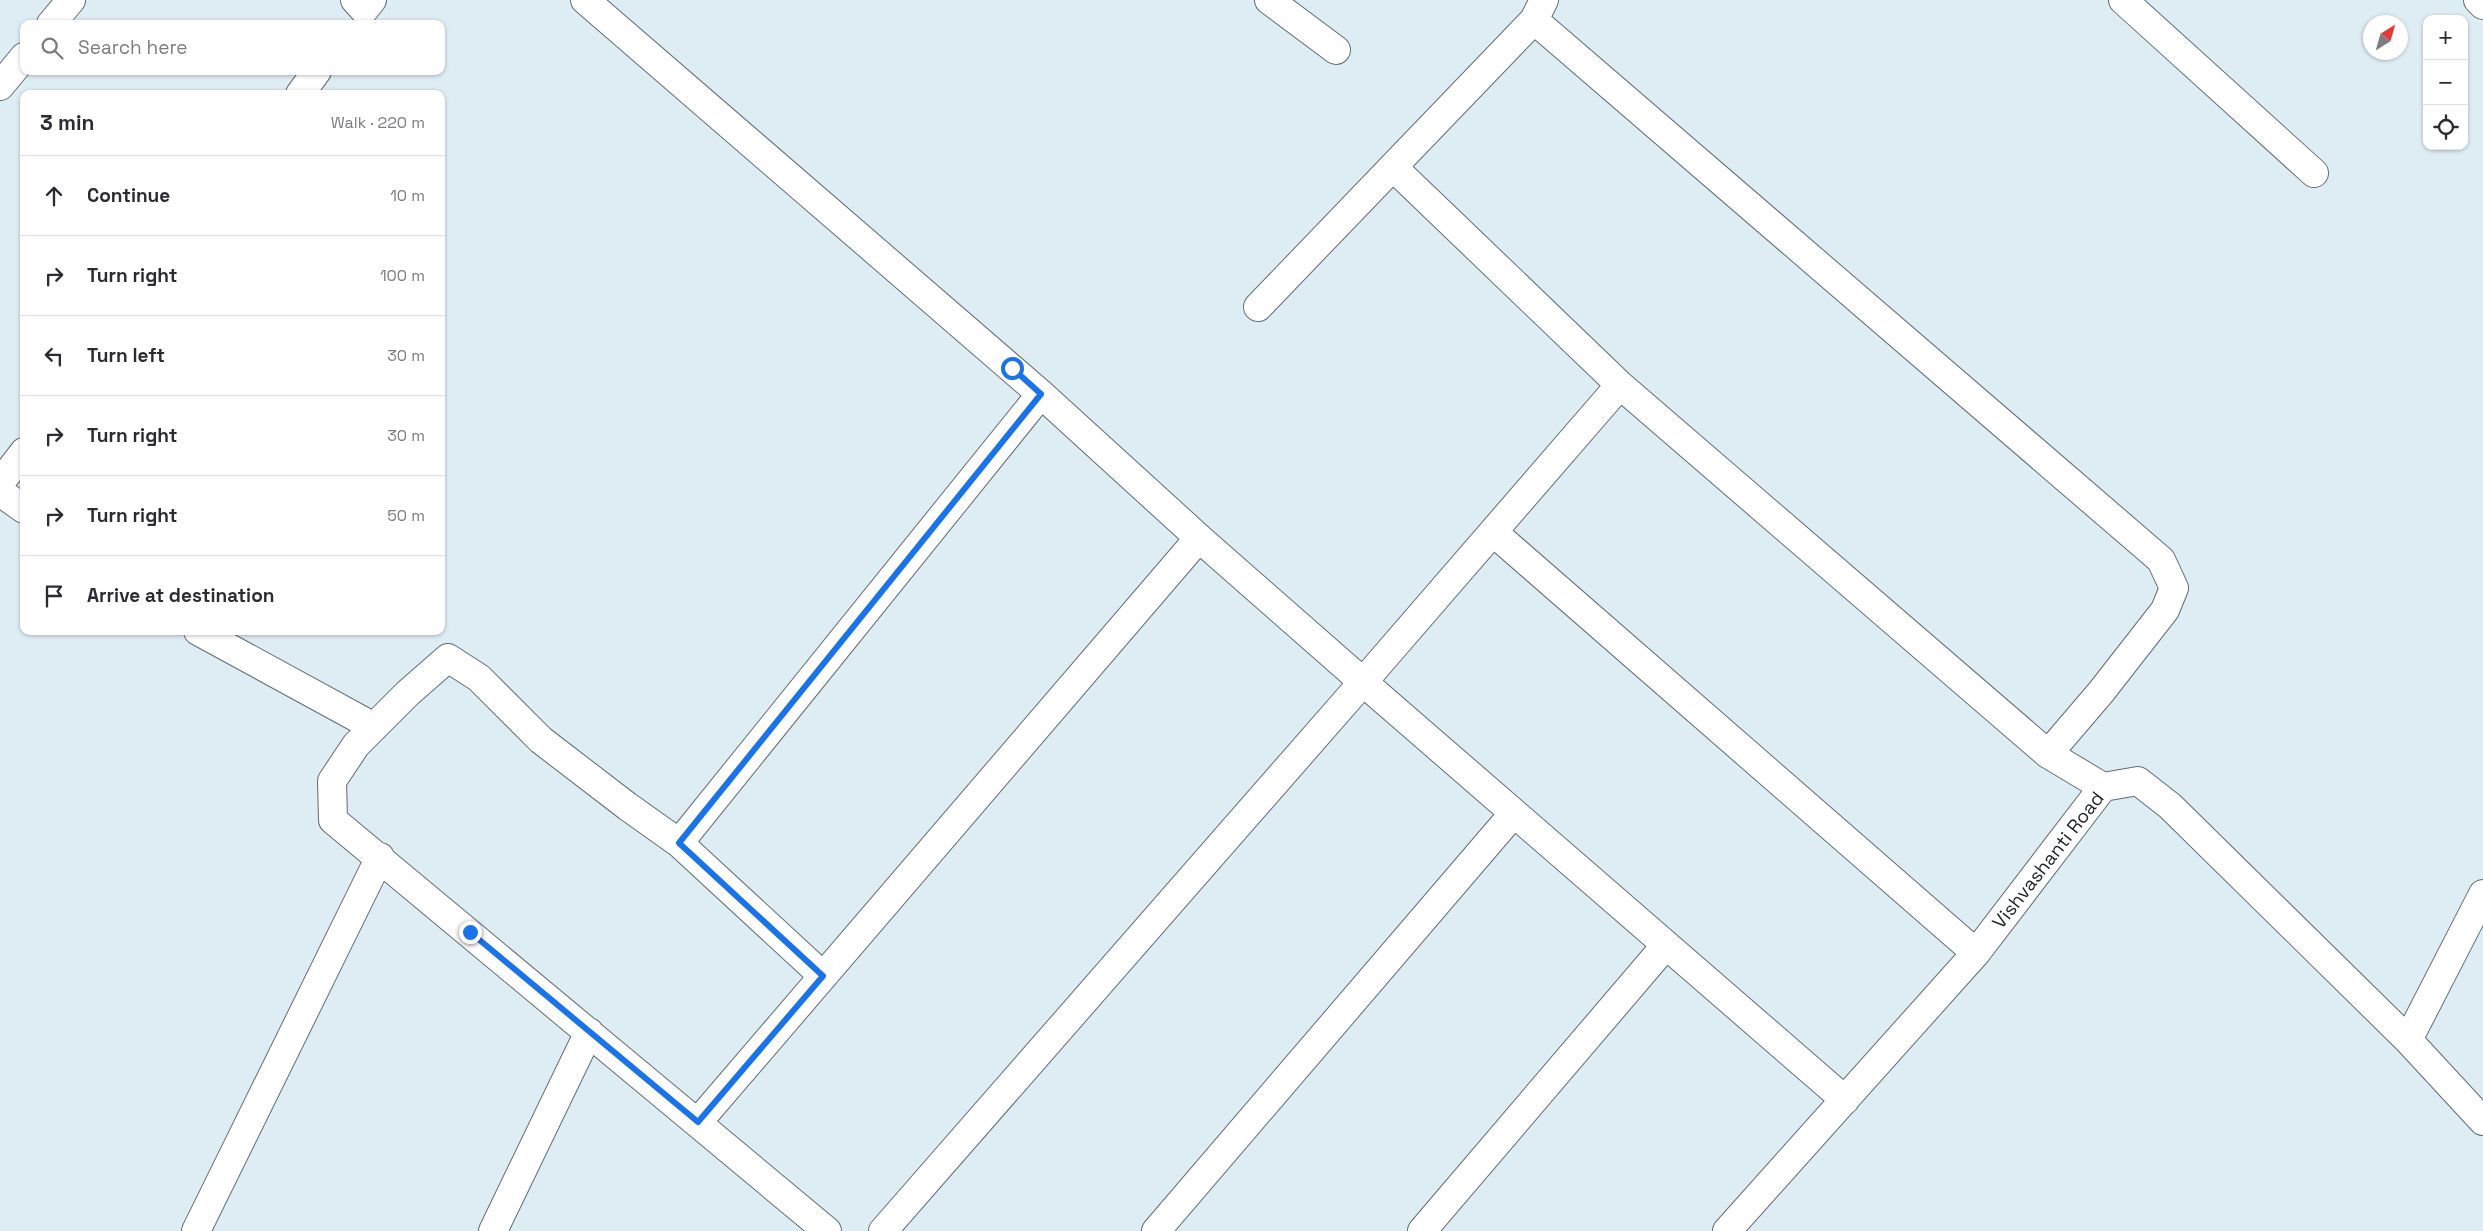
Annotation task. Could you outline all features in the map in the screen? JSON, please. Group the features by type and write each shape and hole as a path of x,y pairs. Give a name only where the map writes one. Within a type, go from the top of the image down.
{"street":[{"path":"55,20 71,0"},
{"path":"585,0 1041,394 1199,538 1845,1100"},
{"path":"1269,0 1336,50"},
{"path":"2123,0 2314,172"},
{"path":"2478,0 2483,5"},
{"path":"1258,307 1394,168 1539,10 2161,560 2174,588 2165,610 2101,692 2048,754"},
{"path":"0,86 20,62"},
{"path":"303,90 314,75"},
{"path":"1394,168 1620,385 2048,754 2103,787"},
{"path":"883,1231 1620,385"},
{"path":"679,843 1041,394"},
{"path":"0,483 20,457"},
{"path":"0,492 20,506"},
{"path":"1493,532 1976,952"},
{"path":"698,1122 1199,538"},
{"path":"205,635 374,727"},
{"path":"823,976 679,843 541,740 479,678 448,658 408,692 356,745 332,781 333,820 380,857 827,1231"},
{"name":"Vishvashanti Road","path":"1727,1231 1976,952 2103,787 2138,781 2170,806 2408,1040 2483,1121"},
{"path":"1156,1231 1514,813"},
{"path":"196,1231 380,857"},
{"path":"2408,1040 2483,894"},
{"path":"1422,1231 1666,945"},
{"path":"500,1228 589,1032"}],"route":[{"path":"470,932 698,1122 823,976 679,843 1041,394 1012,368"}]}
